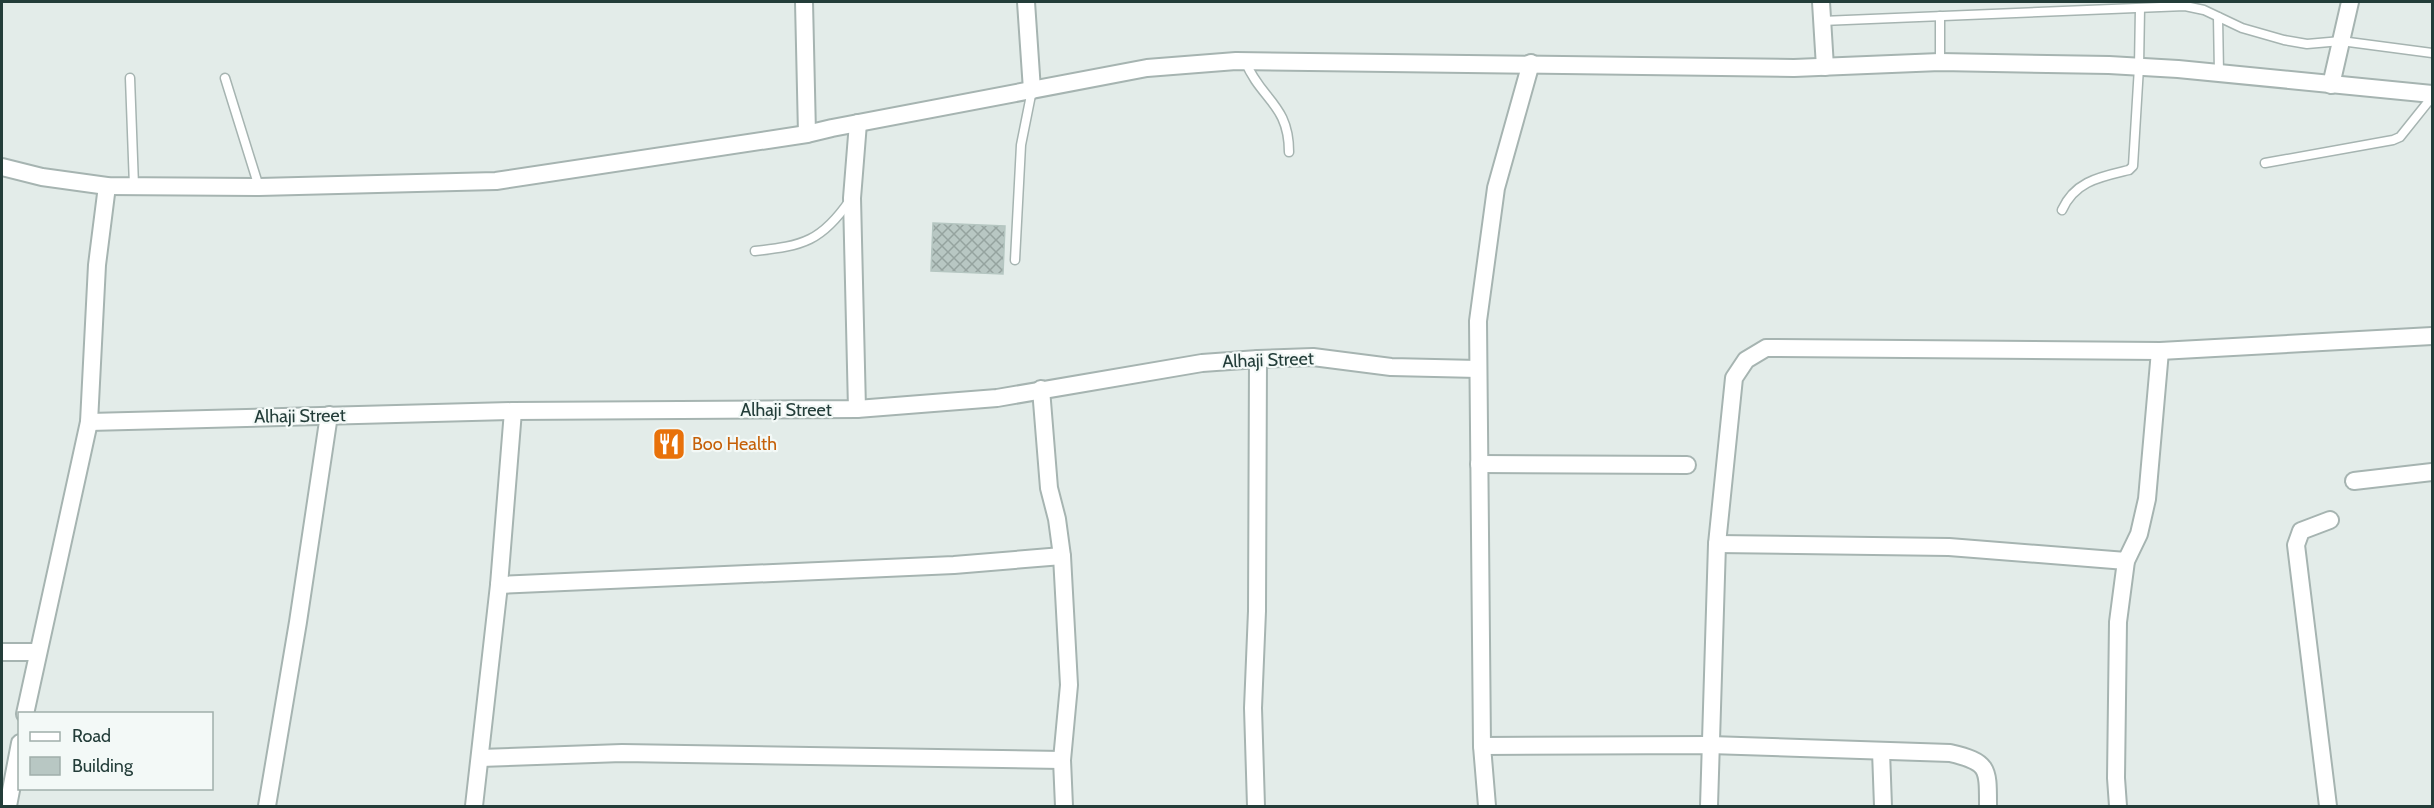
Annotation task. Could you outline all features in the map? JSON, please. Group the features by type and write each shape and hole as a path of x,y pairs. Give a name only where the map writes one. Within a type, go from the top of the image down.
{"street":[{"path":"804,2 807,135"},
{"path":"1026,2 1032,90"},
{"path":"1821,2 1825,67"},
{"path":"2331,85 2350,2"},
{"path":"2,167 42,177 107,186 259,187 496,181 807,135 858,123 1147,68 1245,61 1825,67 1940,62 2139,67 2433,95"},
{"path":"1487,807 1482,746 1479,321 1496,188 1531,63"},
{"path":"857,409 852,198 858,123"},
{"path":"25,712 89,422 97,265 107,186"},
{"path":"1709,807 1717,544 1734,378 1746,360 1766,348 2160,351 2433,336"},
{"path":"2118,807 2116,778 2118,622 2126,561 2139,534 2147,499 2160,351"},
{"name":"Alhaji Street","path":"89,422 513,411 857,409 997,398 1202,363 1258,359 1313,357 1391,367 1478,369"},
{"path":"1256,807 1253,708 1257,611 1258,359"},
{"path":"1041,389 1049,488 1057,519 1062,556 1070,686 1062,760 1064,807"},
{"path":"474,807 499,585 513,411"},
{"path":"267,807 329,416"},
{"path":"1479,464 1687,465"},
{"path":"2354,481 2433,472"},
{"path":"2328,807 2296,545 2301,531 2330,520"},
{"path":"1717,544 1949,547 2126,561"},
{"path":"499,585 954,565 1062,556"},
{"path":"2,652 37,652"},
{"path":"1482,746 1710,745 1950,753 1979,762 1986,771 1988,807"},
{"path":"1881,751 1883,807"},
{"path":"480,758 622,753 1062,760"},
{"path":"8,807 18,754"}],"lane":[{"path":"1822,21 2185,6 2204,10 2242,28 2284,40 2307,44 2341,41 2433,52"},
{"path":"2062,210 2074,190 2086,183 2129,170 2133,166 2140,8"},
{"path":"1940,16 1940,62"},
{"path":"2218,17 2219,74"},
{"path":"1245,61 1251,77 1285,119 1290,137 1290,152"},
{"path":"130,78 134,186"},
{"path":"225,78 259,187"},
{"path":"1015,260 1021,145 1032,90"},
{"path":"2265,164 2393,140 2400,136 2433,95"},
{"path":"755,251 788,248 815,238 838,218 852,198"}],"building":[{"path":"933,223 1005,226 1003,274 931,271"}],"place":[{"name":"Boo Health","path":"669,444"}]}
